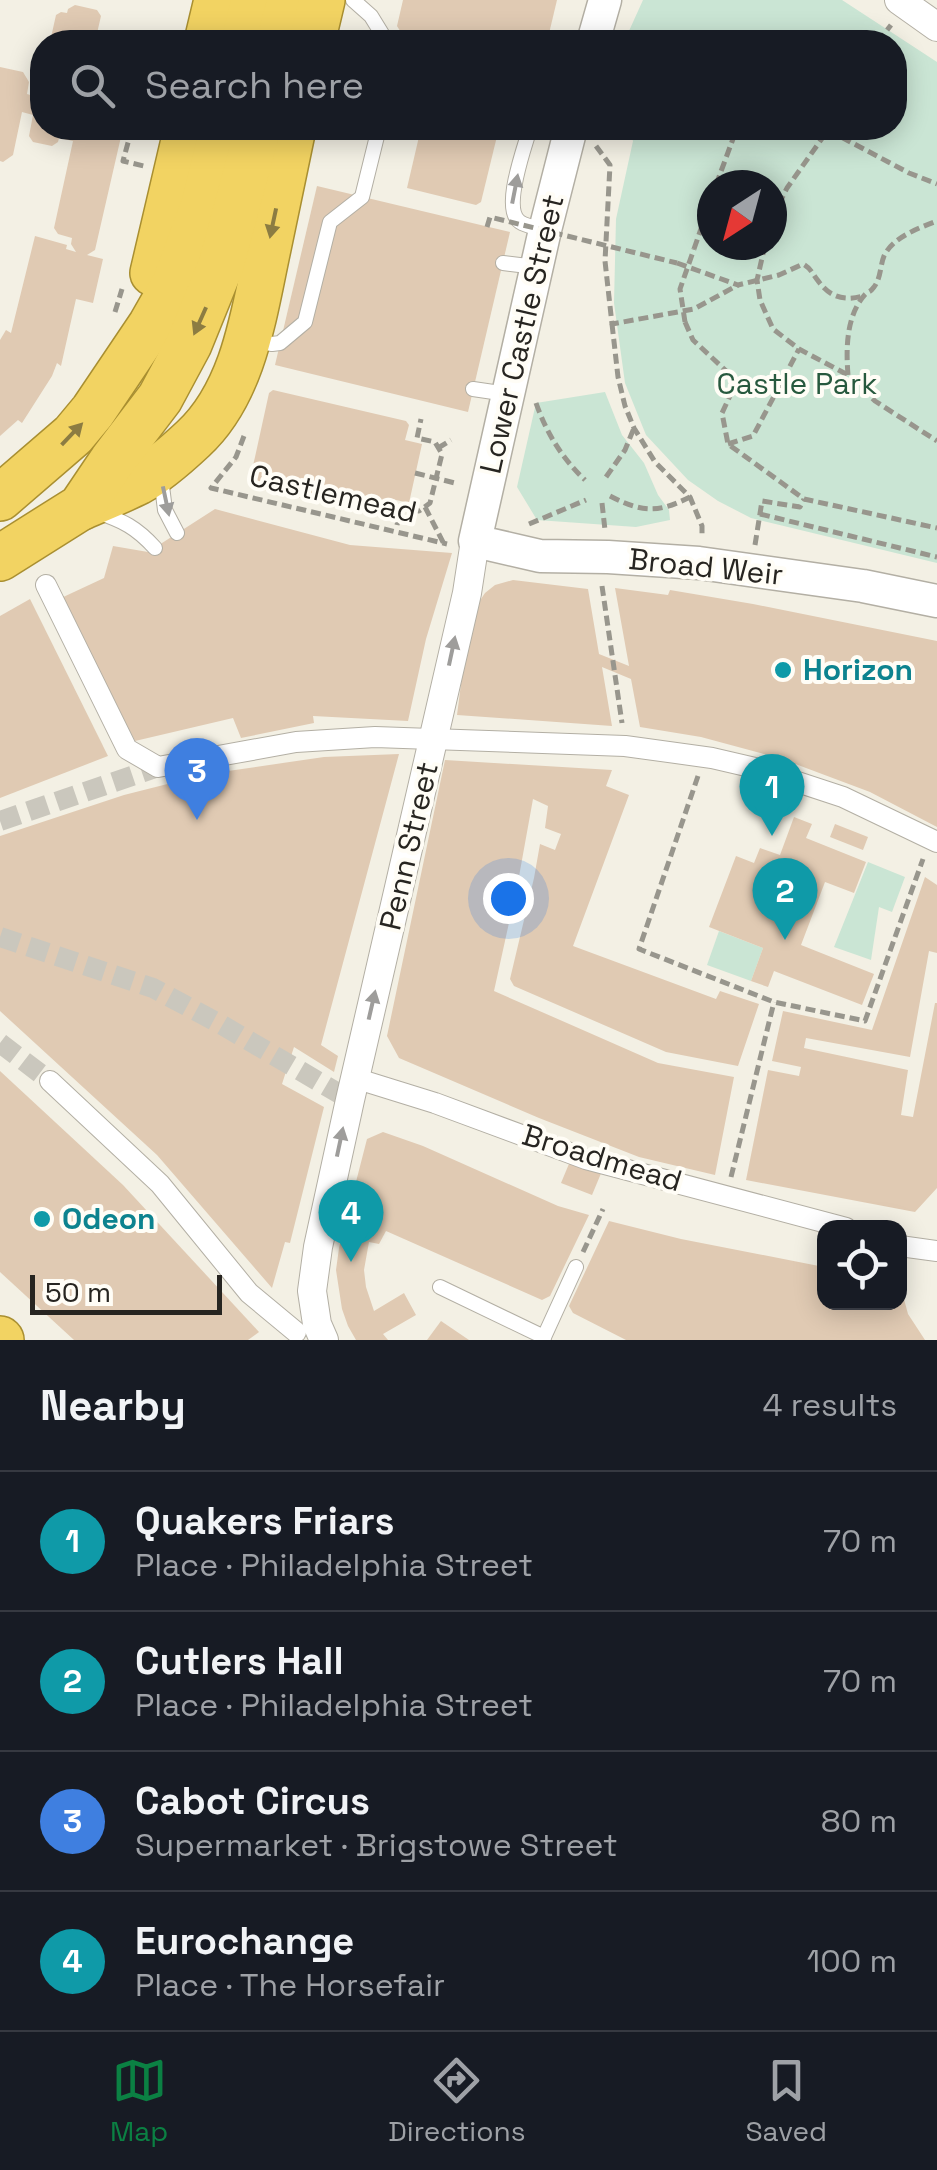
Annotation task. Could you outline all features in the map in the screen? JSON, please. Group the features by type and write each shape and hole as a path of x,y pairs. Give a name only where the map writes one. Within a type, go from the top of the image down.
{"highway":[{"path":"210,30 217,0"},
{"path":"247,30 254,0"},
{"path":"283,30 290,0"},
{"path":"315,30 322,0"},
{"path":"134,353 184,140"},
{"path":"0,498 73,435 134,353 175,283 204,204 220,140"},
{"path":"82,507 160,398 189,344 222,265 255,140"},
{"path":"0,558 82,507 140,481 196,437 212,418 229,389 246,340 290,140"}],"street":[{"path":"899,0 937,27"},
{"path":"597,30 605,1"},
{"name":"Lower Castle Street","path":"460,542 520,395 544,230 567,140"},
{"name":"Broad Weir","path":"460,542 518,542 540,556 699,563 863,586 937,601"},
{"name":"Penn Street","path":"306,1334 318,1247 467,593 460,542"},
{"name":"Penn Street","path":"467,593 518,542"},
{"path":"46,584 127,749 158,767 296,742 375,737 625,746 755,768 843,796 934,841"},
{"path":"50,1082 160,1184 249,1292 306,1334"},
{"name":"Broadmead","path":"356,1090 435,1103 586,1159 817,1220"},
{"path":"907,1247 937,1252"}],"lane":[{"path":"353,0 371,16 379,30"},
{"path":"246,340 280,343 305,322 330,222 362,197 376,140"},
{"path":"527,140 511,201 513,214 521,223 544,230"},
{"path":"503,262 537,268"},
{"path":"473,389 520,395"},
{"path":"160,467 165,510 178,533"},
{"path":"82,507 138,530 155,548"},
{"path":"440,1287 544,1338 576,1267"}],"path":[{"path":"129,140 123,161 152,168"},
{"path":"588,140 610,165 605,261 625,406 655,462 690,496 702,526 699,563"},
{"path":"722,170 733,140"},
{"path":"787,188 821,140"},
{"path":"849,140 937,184"},
{"path":"487,227 490,217 677,263 738,285"},
{"path":"612,324 694,309 738,285 779,275 803,264 839,298 863,296 874,288 888,250 901,238 937,221"},
{"path":"697,240 680,289 685,322 693,340 737,380 722,413 728,444 804,499 937,528"},
{"path":"762,260 757,280 760,300 773,329 799,349 848,375 875,400 937,441"},
{"path":"848,375 848,334 863,296"},
{"path":"728,444 753,436 799,349"},
{"path":"520,395 570,466 585,480"},
{"path":"397,525 401,506 419,510 430,504 442,454 435,442 416,438 421,419"},
{"path":"606,477 634,428"},
{"path":"438,448 451,440"},
{"path":"416,474 455,483"},
{"name":"Castlemead","path":"212,488 460,542"},
{"path":"610,496 640,510 654,510 690,496"},
{"path":"758,525 762,501 800,507 804,499"},
{"path":"518,542 529,525 586,500"},
{"path":"425,507 460,542"},
{"path":"760,514 937,557"},
{"path":"608,557 602,589 625,746"},
{"path":"712,758 698,776 638,949 774,1002 864,1022 934,841"},
{"path":"728,1195 774,1002"},
{"path":"576,1267 602,1209"}],"green space":[{"name":"Castle Park","path":"643,0 842,0 888,30 629,30"},
{"name":"Castle Park","path":"907,42 937,62 937,563 751,518 688,480 646,435 625,383 614,303 616,219 633,140 907,140"},
{"path":"605,392 622,435 644,463 669,510 670,520 636,527 537,520 517,487 536,403"},
{"path":"868,862 905,877 892,912 879,907 871,960 834,947"},
{"path":"719,931 763,948 751,981 707,965"}],"building":[{"path":"403,0 557,0 550,30 400,30"},
{"path":"75,5 97,10 101,16 98,30 53,30 56,15 67,13"},
{"path":"0,67 23,72 29,82 30,114 22,112 13,155 0,161"},
{"path":"32,140 58,140 52,146"},
{"path":"68,140 120,140 95,250 87,255 103,259 93,303 76,299 61,366 57,363 22,423 18,420 0,436 0,340 6,330 11,333 35,236 67,245 66,249 76,252 72,238 58,234 54,228 73,141"},
{"path":"418,140 496,140 481,202 476,205 407,188"},
{"path":"317,186 510,232 468,412 275,365"},
{"path":"273,390 406,421 409,425 405,440 422,444 409,503 392,499 389,514 384,517 252,487 249,482 269,393"},
{"path":"215,509 350,545 452,553 426,639 408,721 313,716 314,723 241,738 233,718 135,741 59,599 104,578 113,546 148,552"},
{"path":"513,580 588,589 599,654 629,666 615,588 668,595 670,590 937,641 937,827 870,792 782,759 701,737 640,727 631,679 602,667 612,726 457,715 467,637 475,608 495,585"},
{"path":"30,599 108,756 0,798 0,616"},
{"path":"399,754 321,1045 338,1056 334,1072 294,1047 282,1084 324,1107 290,1243 285,1242 272,1288 157,1155 0,1011 0,836 124,795 207,774 324,757"},
{"path":"445,760 612,770 606,786 629,795 573,946 716,999 720,991 759,1004 738,1066 666,1052 514,986 510,979 540,844 555,850 561,834 545,828 548,806 533,799 494,991 658,1063 734,1077 715,1175 639,1157 399,1058 387,1036"},
{"path":"794,817 812,824 806,838 866,862 854,893 825,882 801,945 874,974 862,1005 774,971 768,987 751,981 763,948 709,927 736,856 754,863 760,848 780,855"},
{"path":"835,824 868,837 863,850 830,837"},
{"path":"925,877 937,885 937,953 929,951 910,1057 806,1038 804,1048 908,1070 901,1115 913,1117 937,1003 937,1188 915,1212 746,1180 768,1070 799,1076 801,1067 772,1061 783,1011 872,1030"},
{"path":"0,1071 123,1185 259,1332 248,1340 74,1340 0,1272"},
{"path":"383,1132 558,1206 589,1215 550,1296 542,1300 386,1231 379,1244 369,1242 364,1270 374,1311 404,1293 416,1315 383,1334 388,1340 356,1340 342,1309 336,1270 367,1139"},
{"path":"571,1159 602,1171 592,1195 561,1183"},
{"path":"609,1221 817,1266 817,1310 907,1310 925,1340 626,1340 573,1313 569,1306"},
{"path":"441,1321 469,1340 427,1340"}],"tunnel":[{"path":"0,821 158,767"},
{"path":"0,937 153,988 350,1100"},
{"path":"0,1043 50,1081"}],"place":[{"name":"Horizon","path":"783,670"},
{"name":"Cabot Circus","path":"197,820"},
{"name":"Quakers Friars","path":"772,836"},
{"name":"Cutlers Hall","path":"785,940"},
{"name":"Odeon","path":"42,1219"},
{"name":"Eurochange","path":"351,1262"}]}
